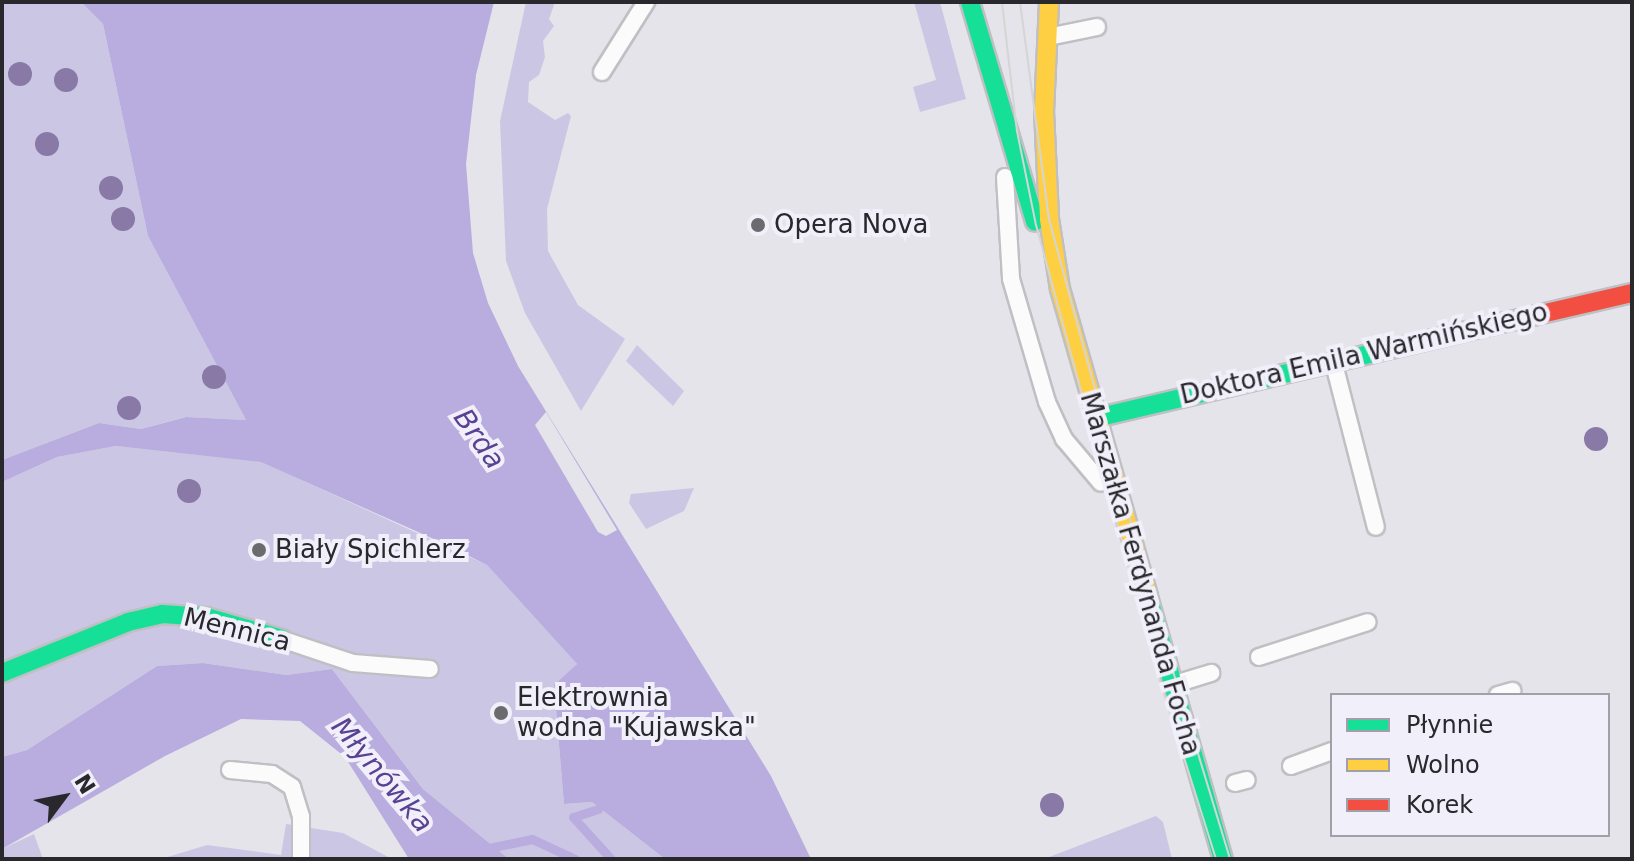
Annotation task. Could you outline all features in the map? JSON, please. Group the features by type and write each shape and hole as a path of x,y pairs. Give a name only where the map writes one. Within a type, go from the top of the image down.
{"street":[{"name":"Marszałka Ferdynanda Focha","path":"970,2 1005,131 1060,289 1169,685 1223,859"},
{"name":"Marszałka Ferdynanda Focha","path":"1049,2 1046,38 1049,219 1060,289"},
{"name":"Doktora Emila Warmińskiego","path":"1096,418 1632,293"},
{"name":"Mennica","path":"2,673 128,622 162,614 206,617 282,639"}],"lane":[{"path":"602,72 646,2"},
{"path":"1046,38 1097,27"},
{"path":"1005,131 1011,279 1047,402 1064,439 1117,501"},
{"path":"1333,362 1376,527"},
{"path":"1259,657 1368,622"},
{"name":"Mennica","path":"282,639 353,663 430,669"},
{"path":"1169,685 1211,673"},
{"path":"1291,766 1330,752"},
{"path":"230,770 272,774 292,787 301,817 301,859"}],"shaded area":[{"path":"2,2 81,2 103,24 148,236 246,420 185,417 141,429 99,423 2,460"},
{"path":"526,2 555,2 549,19 554,26 543,41 545,57 539,75 529,82 528,102 555,120 568,113 571,116 547,209 548,251 578,305 625,339 581,411 525,313 506,261 500,121"},
{"path":"914,2 940,2 966,99 920,112 913,87 936,80"},
{"path":"637,345 684,391 673,406 626,361"},
{"path":"116,446 262,462 487,565 577,664 554,686 564,804 592,802 665,859 509,859 423,789 332,669 286,675 203,663 157,666 27,750 2,757 2,482 57,457"},
{"path":"694,488 684,511 646,529 629,503 631,494"},
{"path":"1156,816 1163,822 1172,859 1044,859"},
{"path":"286,824 343,833 392,859 161,859 207,845 281,855"},
{"path":"34,834 43,859 2,859 2,849"}],"water":[{"name":"Brda","path":"81,2 494,2 476,75 466,164 473,253 488,303 518,366 771,776 811,859 665,859 592,802 564,804 554,685 577,664 487,565 445,544 261,462 116,446 57,457 2,482 2,460 99,423 141,429 186,417 246,420 148,236 103,24"},
{"name":"Młynówka","path":"203,663 286,675 332,669 423,789 509,859 409,859 345,757 300,721 241,719 165,756 2,849 2,757 27,750 157,666"}],"pier":[{"path":"546,412 617,530 606,536 598,532 535,425"}],"waterway":[{"path":"598,809 573,817 611,859"},
{"path":"484,849 532,839 575,859"}],"tram line":[{"path":"1002,2 1017,131 1036,225 1158,675 1216,859"},
{"path":"1020,2 1049,219 1152,602 1230,859"}],"traffic: fast":[{"path":"970,2 1035,222"},
{"path":"1096,418 1511,321"},
{"path":"1147,593 1223,859"},
{"path":"2,673 128,622 162,614 206,617 282,639"}],"traffic: slow":[{"path":"1049,2 1044,111 1049,219 1060,289 1147,593"}],"traffic: jam":[{"path":"1511,321 1632,293"}],"place":[{"name":"Opera Nova","path":"758,225"},
{"name":"Biały Spichlerz","path":"259,550"},
{"name":"Elektrownia wodna \"Kujawska\"","path":"501,713"}]}
